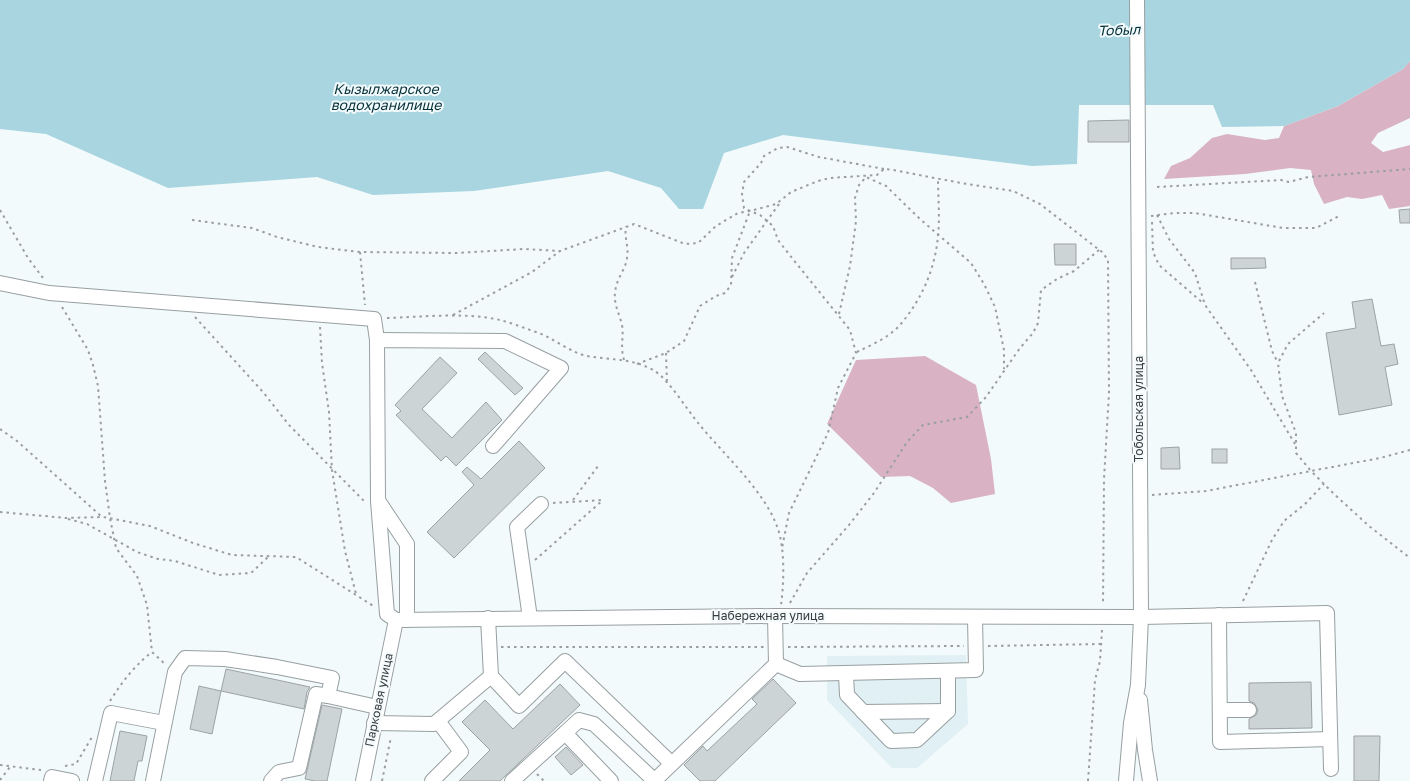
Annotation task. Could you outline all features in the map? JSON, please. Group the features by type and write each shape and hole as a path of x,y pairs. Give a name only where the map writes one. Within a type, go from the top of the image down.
{"street":[{"name":"Тобольская улица","path":"1137,0 1138,132 1145,216 1140,496 1141,617 1138,685"},
{"path":"0,283 53,293 370,318 378,340 378,501 397,618"},
{"path":"378,340 505,341 560,368 493,446"},
{"path":"378,501 407,544 397,618"},
{"path":"530,618 517,527 541,504"},
{"path":"776,664 775,647 778,613"},
{"name":"Набережная улица","path":"397,618 530,618 778,613 1104,617 1327,614 1330,739"},
{"path":"1219,615 1220,742 1330,739 1331,769"},
{"path":"776,664 800,674 976,670 975,616"},
{"name":"Парковая улица","path":"363,781 397,618"},
{"path":"488,618 491,676 519,706 565,661 671,763"},
{"path":"153,781 175,672 185,658 225,659 332,678 328,696"},
{"path":"512,781 579,720 594,724 654,781 776,664"},
{"path":"846,674 847,695 891,741 916,740 948,711 948,671"},
{"path":"374,723 434,724 491,676"},
{"path":"1126,781 1131,722 1138,685"},
{"path":"1138,685 1150,781"},
{"path":"271,781 279,772 299,768 316,694 378,707"},
{"path":"1220,710 1249,710"},
{"path":"863,712 948,711"},
{"path":"96,781 111,713 164,723"},
{"path":"432,781 461,752 438,721"},
{"path":"566,733 611,781"},
{"path":"52,773 52,777 72,781"}],"path":[{"path":"856,352 850,330 778,240 773,226 760,215 744,208 742,194 744,182 762,163 764,156 778,148 787,147 819,157 884,170 1014,191 1040,204 1099,250 1108,260 1109,392 1104,479 1104,617 1100,661 1095,680 1088,781"},
{"path":"1157,187 1281,180 1289,182 1308,177 1410,169"},
{"path":"731,278 744,253 766,220 780,202 791,192 830,178 866,177 877,175 884,170"},
{"path":"866,177 886,186 938,235 972,263 995,307 1004,350 1004,369"},
{"path":"839,314 850,266 856,221 855,198 859,185 866,177"},
{"path":"782,548 789,513 828,434 838,388 856,352 876,343 898,327 926,286 934,260 938,235 938,178"},
{"path":"451,316 532,272 560,251 634,224 678,242 698,244 716,226 728,218 780,202"},
{"path":"0,210 28,258 53,293 88,350 98,386 105,481 116,548 137,576 147,605 152,652 175,672"},
{"path":"637,364 666,353 684,342 700,306 725,293 731,285 732,258 750,211"},
{"path":"1296,446 1251,370 1205,305 1159,265 1145,216 1174,213 1196,214 1283,228 1316,228 1338,216"},
{"path":"1157,215 1169,239 1195,273 1205,305"},
{"path":"192,220 252,228 277,237 318,247 360,252 456,254 524,249 560,251"},
{"path":"624,360 621,351 622,325 616,310 614,294 627,259 626,227"},
{"path":"788,608 807,572 849,525 874,493 907,442 923,425 967,417 986,397 1004,369 1033,333 1038,322 1041,290 1057,279 1074,271 1099,250"},
{"path":"360,252 364,289 370,318 451,316 498,320 541,334 585,355 624,360 654,370 745,476 769,510 778,530 782,548 783,592 778,613"},
{"path":"1255,282 1272,351 1278,363 1282,396 1296,433 1296,453 1311,471 1369,526 1410,558"},
{"path":"1278,363 1288,344 1324,313"},
{"path":"320,314 322,364 329,412 332,470 345,551 356,594"},
{"path":"194,315 263,392 289,425 380,517"},
{"path":"666,353 666,383"},
{"path":"0,429 17,440 102,517"},
{"path":"1140,496 1206,491 1380,458 1410,450"},
{"path":"572,501 598,466"},
{"path":"1237,615 1272,540 1284,521 1305,504 1324,484"},
{"path":"523,571 603,500 541,504"},
{"path":"0,512 66,518 110,518 150,526 192,543 232,555 296,557 397,618"},
{"path":"66,518 87,524 109,535 115,541 144,554 158,559 175,561 219,575 251,573 270,556"},
{"path":"490,647 1101,644"},
{"path":"106,708 126,676 152,652"},
{"path":"382,781 394,723"},
{"path":"0,765 52,773 76,764 94,732"},
{"path":"0,780 10,767"}],"shaded area":[{"path":"1410,61 1410,118 1378,133 1371,143 1383,152 1410,145 1410,206 1389,209 1382,195 1362,199 1347,197 1324,204 1314,184 1311,170 1290,168 1245,174 1164,179 1171,166 1190,158 1212,138 1227,134 1265,140 1279,138 1284,126 1338,106 1403,69"},
{"path":"925,356 976,385 991,459 995,494 951,503 933,488 910,476 881,477 827,424 856,360"},
{"path":"966,655 968,724 917,768 892,768 827,700 827,656"}],"water":[{"name":"Кызылжарское водохранилище","path":"0,0 1410,0 1410,61 1403,69 1338,106 1284,126 1222,127 1213,105 1079,105 1077,164 1032,166 783,135 724,153 703,209 679,209 661,188 608,171 474,191 373,195 317,177 168,188 46,134 0,129"}],"building":[{"path":"1129,120 1129,142 1088,142 1088,121"},
{"path":"1410,209 1410,223 1400,223 1399,210"},
{"path":"1054,244 1076,244 1076,265 1055,265"},
{"path":"1231,258 1265,258 1266,268 1231,269"},
{"path":"1372,299 1381,346 1394,344 1398,364 1385,367 1392,405 1339,415 1326,333 1356,328 1352,302"},
{"path":"485,352 523,388 515,395 478,359"},
{"path":"440,357 457,373 422,409 452,438 486,402 502,420 456,466 446,456 441,461 396,415 401,411 395,405"},
{"path":"519,441 545,468 454,558 427,532 474,485 462,472 467,467 481,479"},
{"path":"1179,447 1180,469 1161,469 1161,448"},
{"path":"1212,449 1227,449 1227,463 1212,463"},
{"path":"226,669 310,687 307,692 304,709 221,691"},
{"path":"773,679 796,703 715,781 700,781 684,765 703,746 707,751 757,704 752,699"},
{"path":"1311,682 1312,728 1249,729 1249,719 1256,715 1258,710 1254,703 1249,701 1249,683"},
{"path":"560,684 580,705 500,781 459,781 490,750 462,722 485,700 513,729"},
{"path":"199,686 221,691 212,734 190,729"},
{"path":"322,705 342,709 327,781 315,781 305,779"},
{"path":"120,731 147,736 142,761 138,761 134,781 110,781"},
{"path":"1354,736 1380,736 1379,781 1354,781"},
{"path":"566,747 583,765 571,775 555,757"}],"water label":[{"name":"Тобыл","path":"1119,30"}]}
